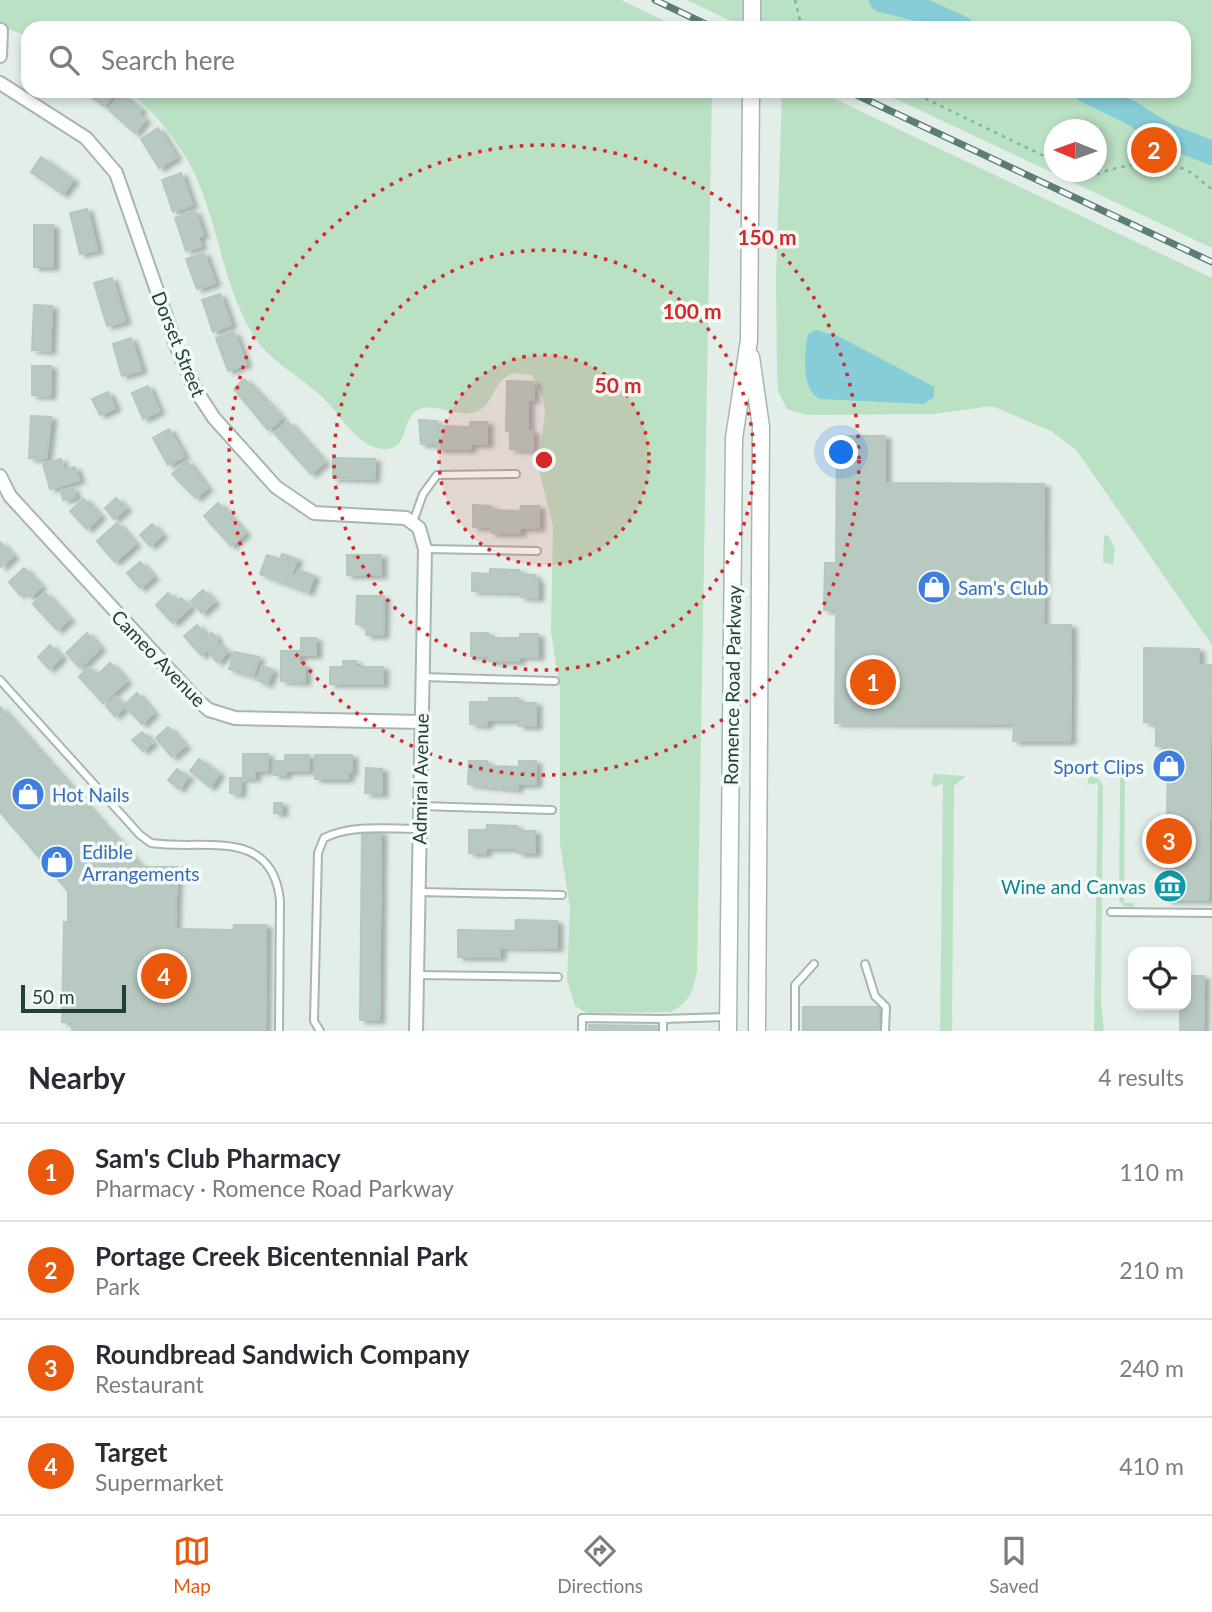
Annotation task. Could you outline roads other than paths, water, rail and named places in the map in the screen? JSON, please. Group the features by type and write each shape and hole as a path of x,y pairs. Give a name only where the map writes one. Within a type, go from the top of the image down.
{"street":[{"path":"752,0 752,21"},
{"path":"0,56 1,30"},
{"name":"Dorset Street","path":"0,83 21,96"},
{"name":"Dorset Street","path":"23,98 86,138 116,173 176,345 195,389 214,418 276,487 314,513 394,516 416,525"},
{"name":"Romence Road Parkway","path":"729,1024 734,438 749,340 751,98"},
{"name":"Romence Road Parkway","path":"749,340 761,427 757,1031"},
{"name":"Cameo Avenue","path":"0,476 19,506 159,663 209,710 234,718 421,722"},
{"name":"Admiral Avenue","path":"416,525 425,549 416,1031"},
{"path":"731,791 759,792"}],"lane":[{"path":"416,525 423,494 437,475 516,474"},
{"path":"425,549 537,551"},
{"path":"422,677 555,681"},
{"path":"0,680 140,835 151,843 242,846 256,854 271,869 279,884 280,900 279,1031"},
{"path":"420,806 552,810"},
{"path":"320,1031 314,1021 318,853 324,838 335,832 359,829 419,829"},
{"path":"419,892 562,895"},
{"path":"1111,912 1212,913"},
{"path":"795,1031 795,985 814,964"},
{"path":"865,964 874,996 886,1007 885,1031"},
{"path":"417,975 558,977"},
{"path":"582,1031 582,1018 663,1019 729,1024"},
{"path":"663,1019 663,1031"}],"water":[{"path":"816,330 838,336 934,387 934,397 924,404 820,399 810,388 805,370 808,334"}],"waterway":[{"path":"881,0 922,10 946,21"},
{"path":"1101,98 1130,112 1166,135 1212,153"}],"railway":[{"path":"655,0 699,21"},
{"path":"863,98 1212,262"}],"place":[{"name":"Portage Creek Bicentennial Park","path":"1154,150"},
{"name":"Sam's Club","path":"934,587"},
{"name":"Sam's Club Pharmacy","path":"873,682"},
{"name":"Sport Clips","path":"1169,766"},
{"name":"Hot Nails","path":"28,794"},
{"name":"Roundbread Sandwich Company","path":"1169,841"},
{"name":"Edible Arrangements","path":"57,862"},
{"name":"Wine and Canvas","path":"1170,886"},
{"name":"Target","path":"164,976"}]}
